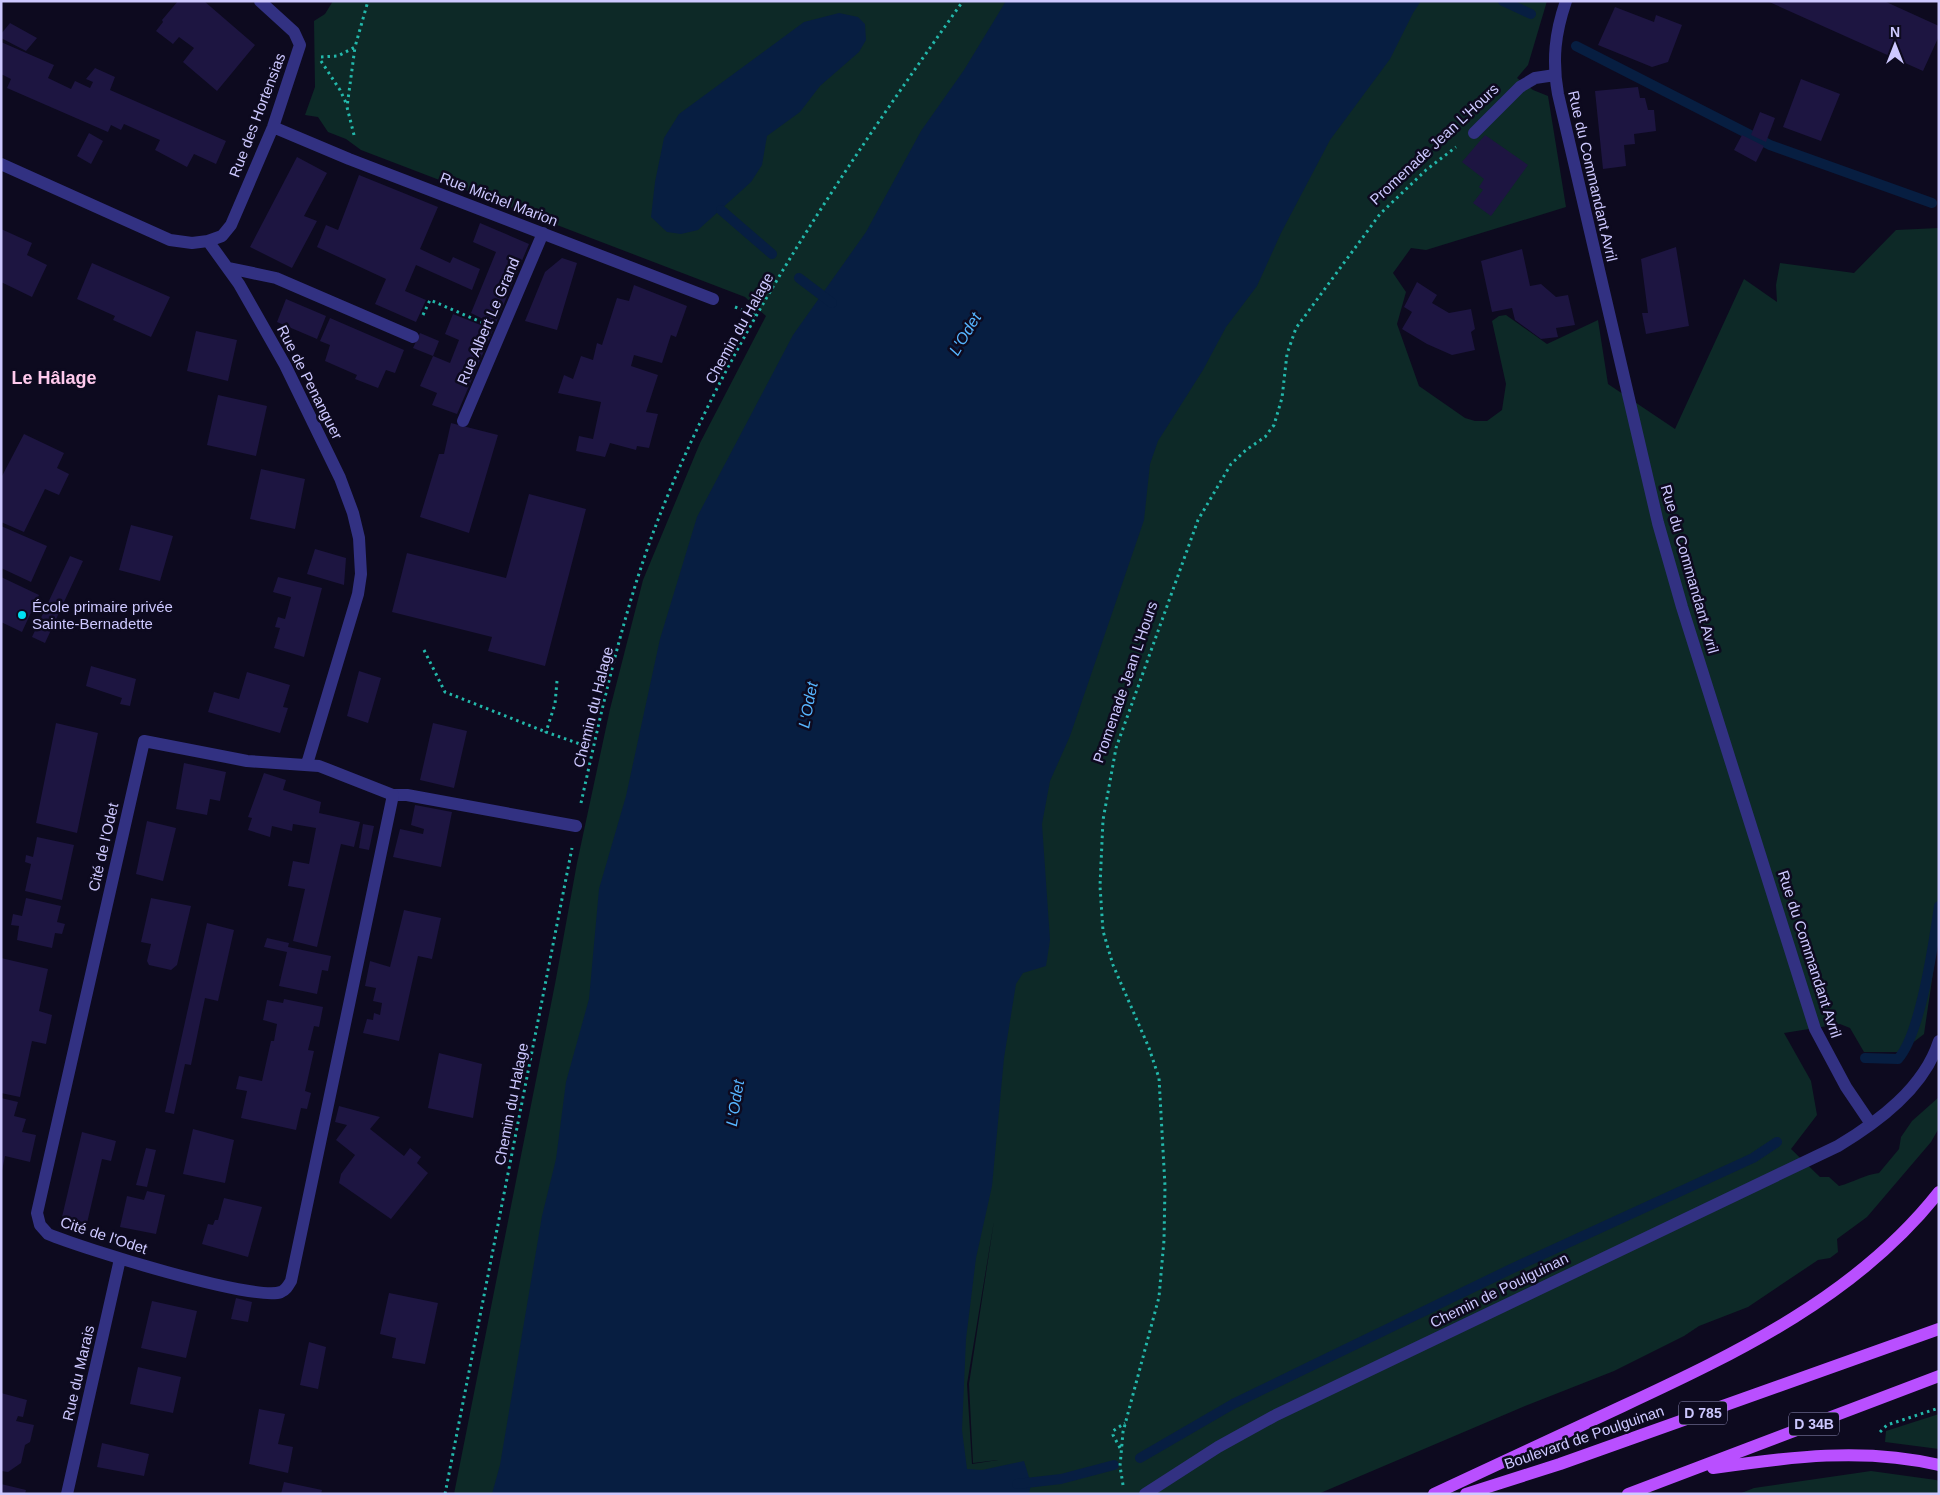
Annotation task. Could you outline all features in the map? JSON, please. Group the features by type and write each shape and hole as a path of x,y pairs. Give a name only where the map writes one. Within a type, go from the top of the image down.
{"main road":[{"path":"1434,1494 1718,1362 1770,1333 1857,1274 1899,1236 1939,1192"},
{"name":"Boulevard de Poulguinan","path":"1466,1494 1560,1464 1939,1328"},
{"name":"D 34B","path":"1689,1472 1939,1376"},
{"path":"1628,1494 1689,1472 1781,1458 1825,1455 1895,1456 1939,1465"}],"street":[{"name":"Rue des Hortensias","path":"208,241 222,236 231,225 273,127 299,54 300,41 287,24 260,1"},
{"name":"Rue du Commandant Avril","path":"1566,1 1554,44 1554,75 1658,523 1682,607 1815,1029 1846,1087 1871,1124"},
{"name":"Promenade Jean L'Hours","path":"1474,133 1520,87 1536,78 1554,75"},
{"name":"Rue Michel Marion","path":"273,127 349,159 713,299"},
{"path":"1,164 170,240 192,243 208,241"},
{"name":"Rue Albert Le Grand","path":"462,421 502,332 543,233"},
{"name":"Rue de Penanguer","path":"208,241 229,268 285,365 328,452 349,500 359,538 361,574 358,594 307,764"},
{"path":"229,268 255,272 284,280 413,337"},
{"name":"Cité de l'Odet","path":"393,795 293,1272 287,1288 280,1292 239,1288 120,1259 48,1234 40,1225 37,1214 144,741 255,762 307,764 330,769 393,795 407,795 576,826"},
{"name":"Chemin de Poulguinan","path":"1145,1494 1218,1447 1276,1415 1600,1259 1817,1158 1871,1124 1911,1089 1925,1070 1939,1041"},
{"name":"Rue du Marais","path":"68,1494 120,1259"}],"path":[{"path":"348,107 355,47 368,1"},
{"name":"Chemin du Halage","path":"445,1494 576,826 592,753 635,588 654,533 690,448 723,379 805,232 963,1"},
{"path":"349,159 354,134 348,107 340,90 318,57 338,56 355,47"},
{"name":"Promenade Jean L'Hours","path":"1124,1491 1120,1448 1125,1422 1159,1297 1164,1240 1165,1186 1159,1078 1149,1048 1113,966 1103,931 1100,886 1103,820 1116,748 1198,520 1232,464 1246,450 1265,437 1274,425 1282,398 1287,354 1296,328 1380,214 1426,170 1474,133"},
{"path":"413,337 430,300 502,332"},
{"path":"424,650 445,692 580,744 592,753"},
{"path":"546,732 555,704 557,681"},
{"path":"1120,1448 1113,1435 1113,1431 1125,1422"}],"green space":[{"path":"333,1 1076,1 589,1494 454,1494 555,984 577,863 610,709 643,580 700,443 766,316 745,297 361,150 346,139 328,132 318,117 305,115 315,87 314,21 325,14"},
{"path":"1311,1 1547,1 1528,65 1517,78 1533,90 1548,96 1566,207 1426,250 1411,248 1393,273 1406,292 1397,324 1419,386 1465,418 1475,421 1487,421 1502,410 1506,384 1492,321 1499,316 1506,315 1547,344 1598,320 1608,384 1675,429 1744,279 1777,302 1776,285 1780,263 1854,273 1896,230 1939,228 1939,945 1937,946 1924,1034 1901,1052 1864,1052 1850,1028 1840,1024 1784,1033 1811,1081 1817,1115 1791,1149 1820,1177 1829,1177 1839,1186 1879,1173 1899,1149 1901,1137 1912,1121 1939,1097 1939,1128 1931,1142 1867,1217 1837,1239 1838,1252 1830,1258 1818,1260 1748,1307 1699,1326 1684,1336 1614,1371 1525,1406 1318,1494 766,1494","holes":["994,1221 969,1384 973,1463 998,1460 972,1464 967,1384"]},
{"path":"1939,1414 1939,1449 1885,1442 1886,1431"},
{"path":"1871,1471 1939,1481 1939,1494 1739,1494 1754,1488"}],"water":[{"name":"L'Odet","path":"1006,1 1421,1 1390,59 1330,140 1281,233 1257,286 1226,327 1203,370 1158,441 1150,464 1144,520 1070,736 1050,781 1042,824 1050,940 1046,966 1023,973 1016,984 1004,1058 992,1186 976,1258 966,1339 962,1430 967,1469 982,1470 1024,1461 1031,1484 1029,1494 492,1494 500,1465 542,1216 556,1159 566,1082 589,999 599,889 626,796 660,639 697,517 793,335 866,232 921,131 964,70"},
{"path":"839,13 858,17 865,24 866,40 859,52 820,86 800,112 767,136 762,165 751,182 698,230 681,234 667,232 651,217 655,182 664,138 679,114 804,22"}],"building":[{"path":"178,1 204,1 255,45 217,91 183,62 194,48 179,37 173,44 156,31 163,22 162,20"},
{"path":"1767,1 1884,1 1939,26 1939,36 1923,71"},
{"path":"1615,7 1654,22 1656,15 1682,25 1668,62 1652,67 1598,45"},
{"path":"10,23 37,38 26,51 1,38 1,34"},
{"path":"1,42 54,65 48,78 71,89 75,81 90,88 93,82 86,79 95,68 115,77 110,90 226,141 216,164 194,154 187,167 155,150 160,140 124,124 121,130 111,125 108,132 7,88 11,79 1,74"},
{"path":"1801,79 1840,94 1821,141 1783,127"},
{"path":"1638,87 1640,98 1645,98 1648,110 1654,110 1656,131 1634,134 1635,144 1624,145 1626,166 1603,169 1595,91"},
{"path":"1760,112 1775,118 1766,142 1751,135"},
{"path":"89,133 103,141 91,164 77,156"},
{"path":"1485,135 1528,165 1491,216 1473,203 1483,190 1479,187 1484,179 1462,162"},
{"path":"1742,135 1764,146 1756,162 1734,150"},
{"path":"297,157 327,173 304,216 317,221 292,268 250,247"},
{"path":"359,175 438,207 420,249 450,263 453,257 480,269 472,290 416,265 405,291 426,300 416,322 375,304 386,279 317,247 326,225 338,230"},
{"path":"480,223 529,244 495,325 471,313 496,252 473,242"},
{"path":"1,229 32,243 27,255 47,265 32,297 1,282"},
{"path":"1676,247 1689,326 1646,334 1642,313 1648,313 1641,259"},
{"path":"1522,249 1530,286 1541,284 1556,297 1568,295 1575,325 1556,328 1558,337 1541,339 1515,320 1512,308 1492,312 1481,261"},
{"path":"562,258 577,263 557,330 525,321 545,272"},
{"path":"92,263 170,297 151,337 113,320 115,316 77,299"},
{"path":"1417,282 1437,295 1432,303 1449,313 1471,309 1475,329 1471,332 1475,350 1452,355 1427,344 1402,329 1412,312 1404,307"},
{"path":"634,285 687,306 676,337 671,335 662,363 634,355 631,366 658,375 646,412 658,414 649,448 637,446 636,450 610,443 605,457 576,451 579,436 593,439 601,402 558,393 564,375 573,379 581,356 593,360 597,343 602,345 617,298 629,301"},
{"path":"286,299 326,316 317,339 277,322"},
{"path":"453,314 493,330 457,414 432,405 437,393 420,386 433,356 450,363 459,340 445,334"},
{"path":"330,318 404,350 395,373 386,370 378,388 355,379 357,375 325,361 330,345 320,341"},
{"path":"196,331 237,340 228,381 187,371"},
{"path":"420,333 439,341 433,356 413,348"},
{"path":"218,395 267,406 256,456 207,445"},
{"path":"451,423 498,435 469,533 420,517 439,454 444,454"},
{"path":"24,434 64,453 57,468 69,474 59,495 45,489 24,532 1,522 1,478"},
{"path":"261,469 305,479 295,529 250,519"},
{"path":"529,494 586,509 545,666 488,651 492,637 392,612 407,553 506,578"},
{"path":"131,525 173,536 160,581 119,570"},
{"path":"1,526 47,546 31,582 1,568"},
{"path":"315,549 346,558 344,585 307,574"},
{"path":"70,556 83,561 45,643 32,637"},
{"path":"1,577 39,595 22,632 1,622"},
{"path":"278,577 322,588 304,657 274,648 280,628 275,627 278,617 285,619 291,597 273,592"},
{"path":"91,666 136,679 130,706 120,704 122,698 86,686"},
{"path":"359,671 381,678 368,723 347,716"},
{"path":"247,672 290,685 283,707 288,708 280,733 208,712 214,692 239,699"},
{"path":"56,723 98,733 77,833 36,823"},
{"path":"433,723 467,731 454,788 420,780"},
{"path":"184,763 226,772 220,801 210,799 207,815 176,809"},
{"path":"264,773 286,780 283,790 321,802 319,813 360,822 354,847 341,844 317,947 293,941 305,889 288,886 293,861 309,864 316,828 293,824 292,831 272,826 270,837 248,830 252,818 248,817"},
{"path":"415,805 452,812 441,867 393,857 400,829 423,834 424,829 411,825"},
{"path":"147,821 176,828 163,881 136,874"},
{"path":"363,824 374,826 369,850 359,848"},
{"path":"37,837 74,845 62,900 25,891 31,864 25,862 26,855 33,857"},
{"path":"26,898 61,906 57,922 65,924 62,934 55,933 52,948 17,940 19,926 11,925 13,914 22,916"},
{"path":"151,898 191,906 177,965 171,970 149,965 147,961 151,944 141,942"},
{"path":"404,910 441,918 432,959 418,956 399,1041 363,1033 367,1019 373,1020 374,1013 380,1015 382,1003 373,1001 376,988 365,986 370,961 390,967"},
{"path":"207,923 234,930 218,1001 205,998 191,1065 185,1064 174,1114 165,1112"},
{"path":"267,938 289,943 288,947 331,956 328,971 322,970 317,994 279,986 287,952 264,947"},
{"path":"1,958 48,969 39,1011 52,1015 46,1044 32,1041 20,1097 1,1093"},
{"path":"284,999 323,1007 319,1027 314,1026 308,1050 314,1051 305,1091 311,1093 307,1109 301,1108 296,1130 241,1118 247,1091 236,1089 239,1076 262,1081 277,1024 263,1020 267,1000 283,1003"},
{"path":"439,1053 482,1064 473,1118 428,1108"},
{"path":"1,1098 18,1102 14,1116 26,1119 22,1132 36,1135 30,1162 5,1156 2,1171"},
{"path":"339,1106 380,1117 370,1129 404,1156 410,1148 421,1157 417,1163 428,1173 391,1219 339,1183 341,1174 355,1155 336,1140 347,1125 335,1122"},
{"path":"193,1129 234,1140 225,1183 183,1174"},
{"path":"82,1132 116,1141 111,1161 102,1159 87,1223 62,1217"},
{"path":"146,1148 156,1150 147,1187 136,1185"},
{"path":"147,1191 165,1195 156,1234 120,1227 127,1196 144,1200"},
{"path":"224,1198 262,1207 248,1257 202,1244 208,1224 213,1225 215,1220 218,1220"},
{"path":"389,1293 438,1303 425,1364 392,1358 396,1338 380,1334"},
{"path":"236,1298 252,1302 248,1322 231,1319"},
{"path":"152,1301 197,1311 186,1358 141,1348"},
{"path":"309,1342 326,1347 318,1389 300,1385"},
{"path":"138,1367 181,1377 173,1413 130,1404"},
{"path":"1,1393 27,1400 23,1417 18,1416 16,1421 34,1425 30,1442 25,1445 21,1463 8,1472 1,1471"},
{"path":"259,1409 285,1414 278,1444 293,1447 288,1473 249,1464"},
{"path":"102,1443 149,1454 144,1476 97,1467"},
{"path":"284,1482 322,1490 321,1494 281,1494"},
{"path":"1,1484 26,1490 25,1494 1,1494"}],"waterway":[{"path":"1503,1 1531,14"},
{"path":"1576,46 1770,145 1932,203"},
{"path":"721,210 772,254"},
{"path":"799,278 832,303"},
{"path":"1865,1058 1898,1059 1906,1047 1920,1009 1939,906"},
{"path":"1140,1458 1233,1404 1511,1269 1753,1158 1777,1142"},
{"path":"1017,1484 1061,1479 1114,1465"}],"place":[{"name":"École primaire privée Sainte-Bernadette","path":"22,615"}],"district":[{"name":"Le Hâlage","path":"54,378"}]}
